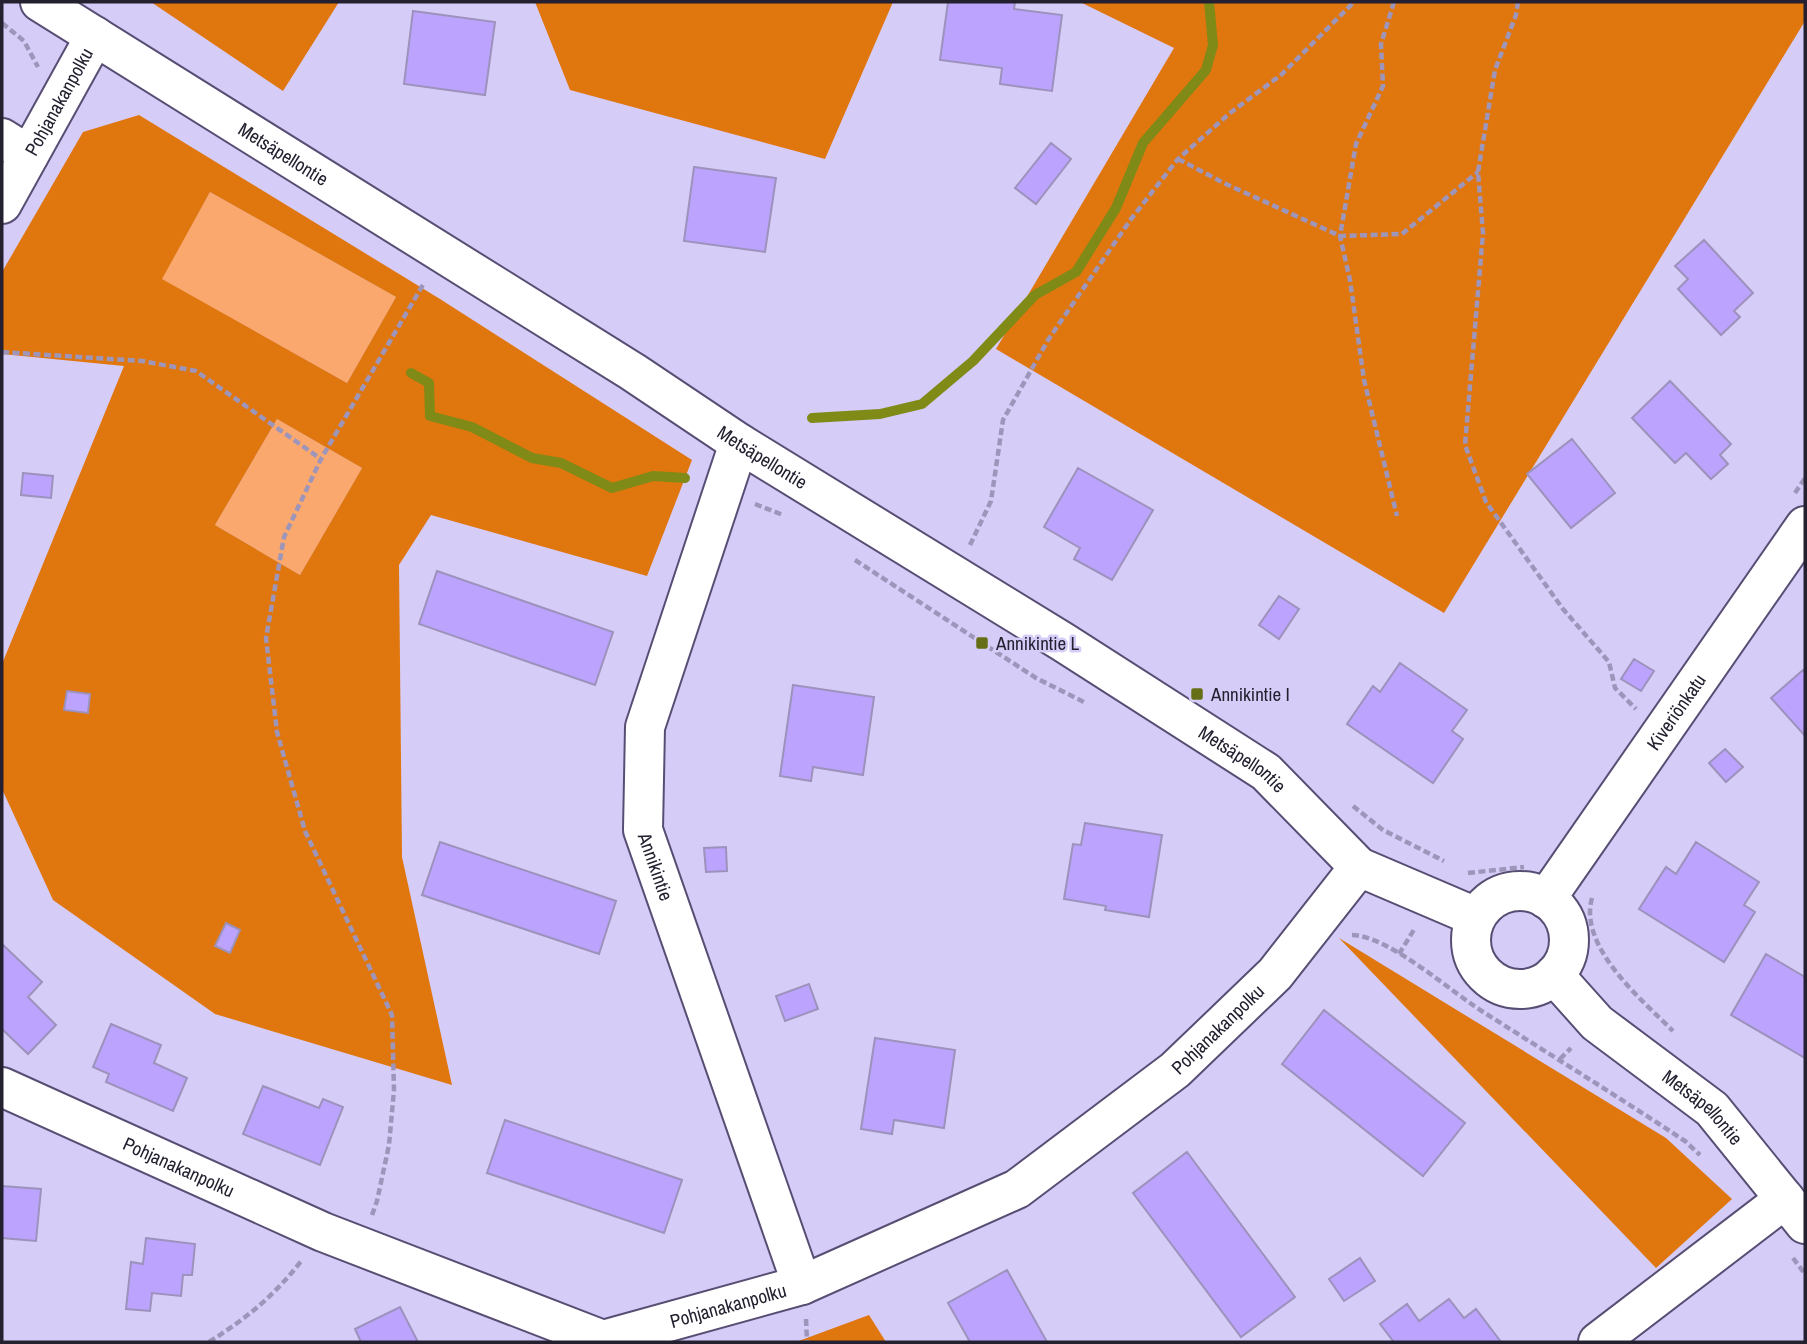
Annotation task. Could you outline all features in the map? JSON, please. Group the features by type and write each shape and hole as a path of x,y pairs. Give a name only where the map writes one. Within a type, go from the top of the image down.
{"street":[{"name":"Metsäpellontie","path":"40,2 633,372 739,443 1063,642 1266,772 1359,867 1476,917"},
{"name":"Pohjanakanpolku","path":"2,204 15,147 72,78 95,36"},
{"name":"Annikintie","path":"739,443 645,727 643,830 802,1284"},
{"name":"Kiveriönkatu","path":"1546,899 1805,526"},
{"name":"Pohjanakanpolku","path":"2,1087 323,1233 602,1341 802,1284 1017,1189 1175,1070 1275,974 1359,867"},
{"path":"1515,891 1531,892 1546,899 1558,909 1569,935 1568,950 1563,963 1554,975 1542,984 1527,989 1511,989 1497,984 1475,962 1471,931 1476,917 1486,904 1500,895 1515,891"},
{"name":"Metsäpellontie","path":"1554,975 1597,1023 1712,1109 1784,1214"},
{"path":"1598,1342 1784,1214"}],"path":[{"path":"968,550 991,501 1003,420 1048,340 1131,219 1178,159 1230,113 1281,75 1354,2"},
{"path":"1394,2 1381,44 1383,86 1356,144 1340,236 1350,279 1364,380 1397,516"},
{"path":"1518,2 1516,15 1495,70 1478,172 1483,233 1465,445 1486,502 1563,609 1609,662 1615,688 1641,713"},
{"path":"2,23 24,41 37,66 72,78"},
{"path":"1178,159 1340,236 1402,234 1478,172"},
{"path":"358,1247 377,1201 389,1145 394,1090 392,1015 304,831 277,732 266,638 284,537 321,459 427,278 446,256"},
{"path":"2,352 142,361 196,371 321,459"},
{"path":"1593,897 1589,909 1596,943 1630,988 1677,1036"},
{"path":"1341,938 1354,934 1381,943 1485,1014 1685,1140 1704,1160"},
{"path":"1784,1214 1800,1267 1805,1274"},
{"path":"209,1342 236,1325 281,1287 323,1233"},
{"path":"1800,1267 1805,1263"}],"shaded area":[{"path":"151,2 339,2 283,91"},
{"path":"535,2 893,2 825,159 570,90"},
{"path":"1080,2 1805,2 1805,21 1444,613 996,349 1174,48"},
{"path":"139,115 440,299 692,460 647,576 431,515 399,565 402,857 452,1085 215,1014 53,900 2,789 2,664 124,366 2,354 2,272 83,132","holes":["210,192 396,297 347,383 162,279","277,419 362,468 300,575 215,525"]},
{"path":"210,192 396,297 347,383 161,279"},
{"path":"277,419 362,468 300,575 215,525"},
{"path":"1339,938 1666,1138 1732,1199 1656,1268"},
{"path":"869,1315 886,1342 796,1342"}],"building":[{"path":"948,2 1015,2 1014,9 1062,15 1052,91 1000,84 1002,68 940,60"},
{"path":"413,11 495,22 485,95 404,84"},
{"path":"1051,143 1071,159 1036,204 1015,188"},
{"path":"694,167 776,178 765,252 684,241"},
{"path":"1704,240 1753,293 1734,311 1740,317 1721,335 1678,289 1688,279 1675,266"},
{"path":"1670,381 1731,444 1720,455 1728,464 1711,479 1686,453 1675,463 1632,418"},
{"path":"1572,439 1615,493 1571,528 1527,474"},
{"path":"1078,468 1153,510 1112,580 1074,559 1080,548 1044,527"},
{"path":"23,473 53,476 51,498 21,495"},
{"path":"437,571 613,632 595,685 419,624"},
{"path":"1279,596 1299,609 1279,639 1259,625"},
{"path":"1634,659 1654,671 1641,691 1621,679"},
{"path":"1400,663 1467,710 1452,731 1463,739 1433,783 1347,724 1373,686 1380,692"},
{"path":"1803,670 1805,673 1805,736 1771,698"},
{"path":"793,685 874,697 863,775 813,767 811,781 780,776"},
{"path":"67,691 90,694 88,713 64,710"},
{"path":"1725,749 1743,767 1726,782 1709,763"},
{"path":"1085,823 1162,835 1149,917 1105,910 1106,906 1064,899 1073,844 1081,845"},
{"path":"440,842 616,901 599,954 422,895"},
{"path":"1696,842 1759,882 1744,905 1755,912 1724,962 1639,909 1666,867 1676,874"},
{"path":"726,847 727,871 706,872 704,848"},
{"path":"226,923 240,930 230,953 215,946"},
{"path":"2,944 42,982 28,997 56,1025 28,1054 2,1029"},
{"path":"1766,954 1805,977 1805,1058 1731,1015"},
{"path":"809,984 818,1009 785,1021 776,996"},
{"path":"1324,1010 1465,1123 1423,1176 1282,1064"},
{"path":"111,1024 161,1045 154,1063 187,1078 173,1111 106,1082 109,1074 93,1067"},
{"path":"875,1038 955,1050 944,1128 894,1120 892,1134 861,1129"},
{"path":"263,1086 319,1108 323,1099 343,1107 320,1165 243,1134"},
{"path":"505,1120 682,1180 664,1233 487,1173"},
{"path":"1187,1152 1295,1297 1241,1337 1133,1193"},
{"path":"2,1186 41,1189 36,1241 2,1238"},
{"path":"146,1238 195,1244 192,1275 183,1275 181,1296 152,1293 150,1311 126,1309 131,1262 143,1264"},
{"path":"1360,1258 1375,1281 1344,1301 1329,1279"},
{"path":"1007,1270 1047,1342 970,1342 948,1303"},
{"path":"1449,1299 1464,1318 1476,1309 1501,1342 1391,1342 1393,1341 1380,1324 1407,1304 1419,1321"},
{"path":"400,1307 418,1342 361,1342 355,1329"}],"waterway":[{"path":"812,418 880,414 922,404 973,361 1035,295 1076,272 1116,208 1143,143 1206,70 1213,45 1209,2"},
{"path":"411,373 429,383 430,416 472,427 532,458 561,463 612,488 653,476 685,478"}],"place":[{"name":"Annikintie L","path":"982,643"},
{"name":"Annikintie I","path":"1197,694"}]}
